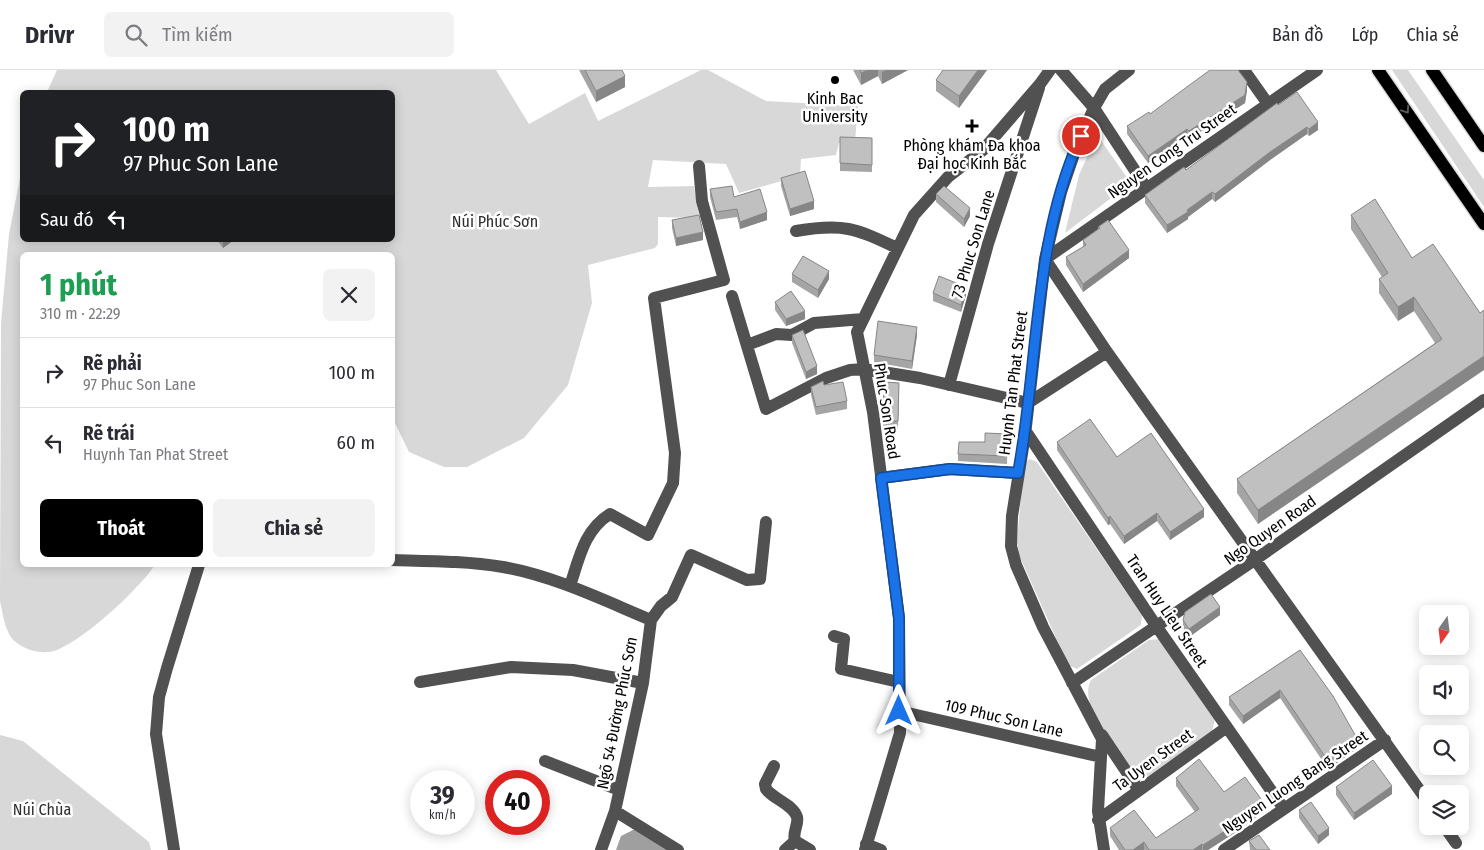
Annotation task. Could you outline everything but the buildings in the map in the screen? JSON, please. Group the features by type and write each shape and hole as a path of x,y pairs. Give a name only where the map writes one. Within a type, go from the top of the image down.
{"main road":[{"path":"1378,70 1484,224"},
{"path":"1432,70 1484,146"}],"street":[{"name":"Phuc Son Road","path":"865,847 900,733 899,618 873,412 857,332 897,248 923,204 948,177 983,150 1050,70"},
{"path":"1061,70 1094,108 1147,189"},
{"name":"Huynh Tan Phat Street","path":"1104,850 1098,820 1103,744 1100,733 1043,627 1011,546 1012,516 1025,430 1045,259 1067,171 1094,108 1105,89 1129,70"},
{"path":"1244,70 1268,104"},
{"name":"Nguyen Cong Tru Street","path":"1045,259 1317,70"},
{"name":"73 Phuc Son Lane","path":"949,385 988,244 1040,84"},
{"path":"570,586 586,538 594,527 610,514 648,535 673,482 675,453 654,298 724,280 702,201 699,166"},
{"path":"796,231 827,226 860,230 897,248"},
{"path":"1045,259 1108,352 1419,789"},
{"path":"732,296 766,409 826,378 850,370 864,368 1028,403 1108,352"},
{"path":"747,345 776,334 792,336 814,323 863,319"},
{"name":"Ngo Quyen Road","path":"1072,682 1157,627 1484,400"},
{"name":"Tran Huy Lieu Street","path":"1025,430 1157,627 1284,809"},
{"path":"881,478 950,469 1018,473"},
{"path":"395,560 470,562 496,566 570,586 651,620 661,606 672,597 691,555 747,580 760,579 766,522"},
{"path":"174,850 156,734 160,697 167,668 198,567"},
{"name":"Ngõ 54 Đường Phúc Sơn","path":"601,850 615,811 620,790 642,683 651,620"},
{"path":"834,636 844,638 841,669 899,682"},
{"path":"420,682 510,667 573,670 642,683"},
{"name":"109 Phuc Son Lane","path":"899,711 1101,757"},
{"name":"Ta Uyen Street","path":"1098,820 1138,789 1227,727"},
{"path":"1100,733 1138,789"},
{"name":"Nguyen Luong Bang Street","path":"1224,850 1385,740"},
{"path":"545,761 620,790"},
{"path":"774,766 765,784 766,789 796,816 793,834 795,841 810,850"},
{"name":"Ngõ 54 Đường Phúc Sơn","path":"615,811 678,850"},
{"path":"1450,835 1456,843"},
{"path":"785,850 795,841"},
{"path":"865,847 881,850"}],"green space":[{"name":"Núi Phúc Sơn","path":"57,70 496,70 529,124 585,93 598,121 701,70 708,70 766,101 858,106 855,142 839,143 836,155 801,159 800,176 739,193 726,164 653,160 648,187 694,186 699,216 696,218 658,217 658,244 655,248 588,265 592,303 568,385 524,438 467,467 444,467 409,452 395,423 395,252 20,252 20,567 154,567 136,588 96,625 57,650 41,652 21,646 13,639 5,624 0,601 1,324 9,234 20,178 20,242 395,242 395,90 48,90"},
{"path":"1392,70 1408,70 1484,180 1484,207"},
{"path":"1097,135 1131,183 1065,233 1079,175"},
{"path":"1030,459 1037,462 1142,615 1141,625 1077,669 1068,665 1019,555 1017,542 1023,472 1025,462"},
{"path":"1160,639 1215,720 1212,731 1141,781 1104,733 1090,705 1088,692 1091,680 1149,640"},
{"name":"Núi Chùa","path":"0,735 23,741 149,842 151,850 0,850"}],"shaded area":[{"path":"635,829 668,850 616,850 621,836"}],"place":[{"name":"Kinh Bac University","path":"835,80"},
{"name":"Phòng khám Đa khoa Đại học Kinh Bắc","path":"972,126"}],"route":[{"path":"899,711 899,618 881,478 950,469 1018,473 1025,435 1045,259 1067,171 1081,136"}]}
